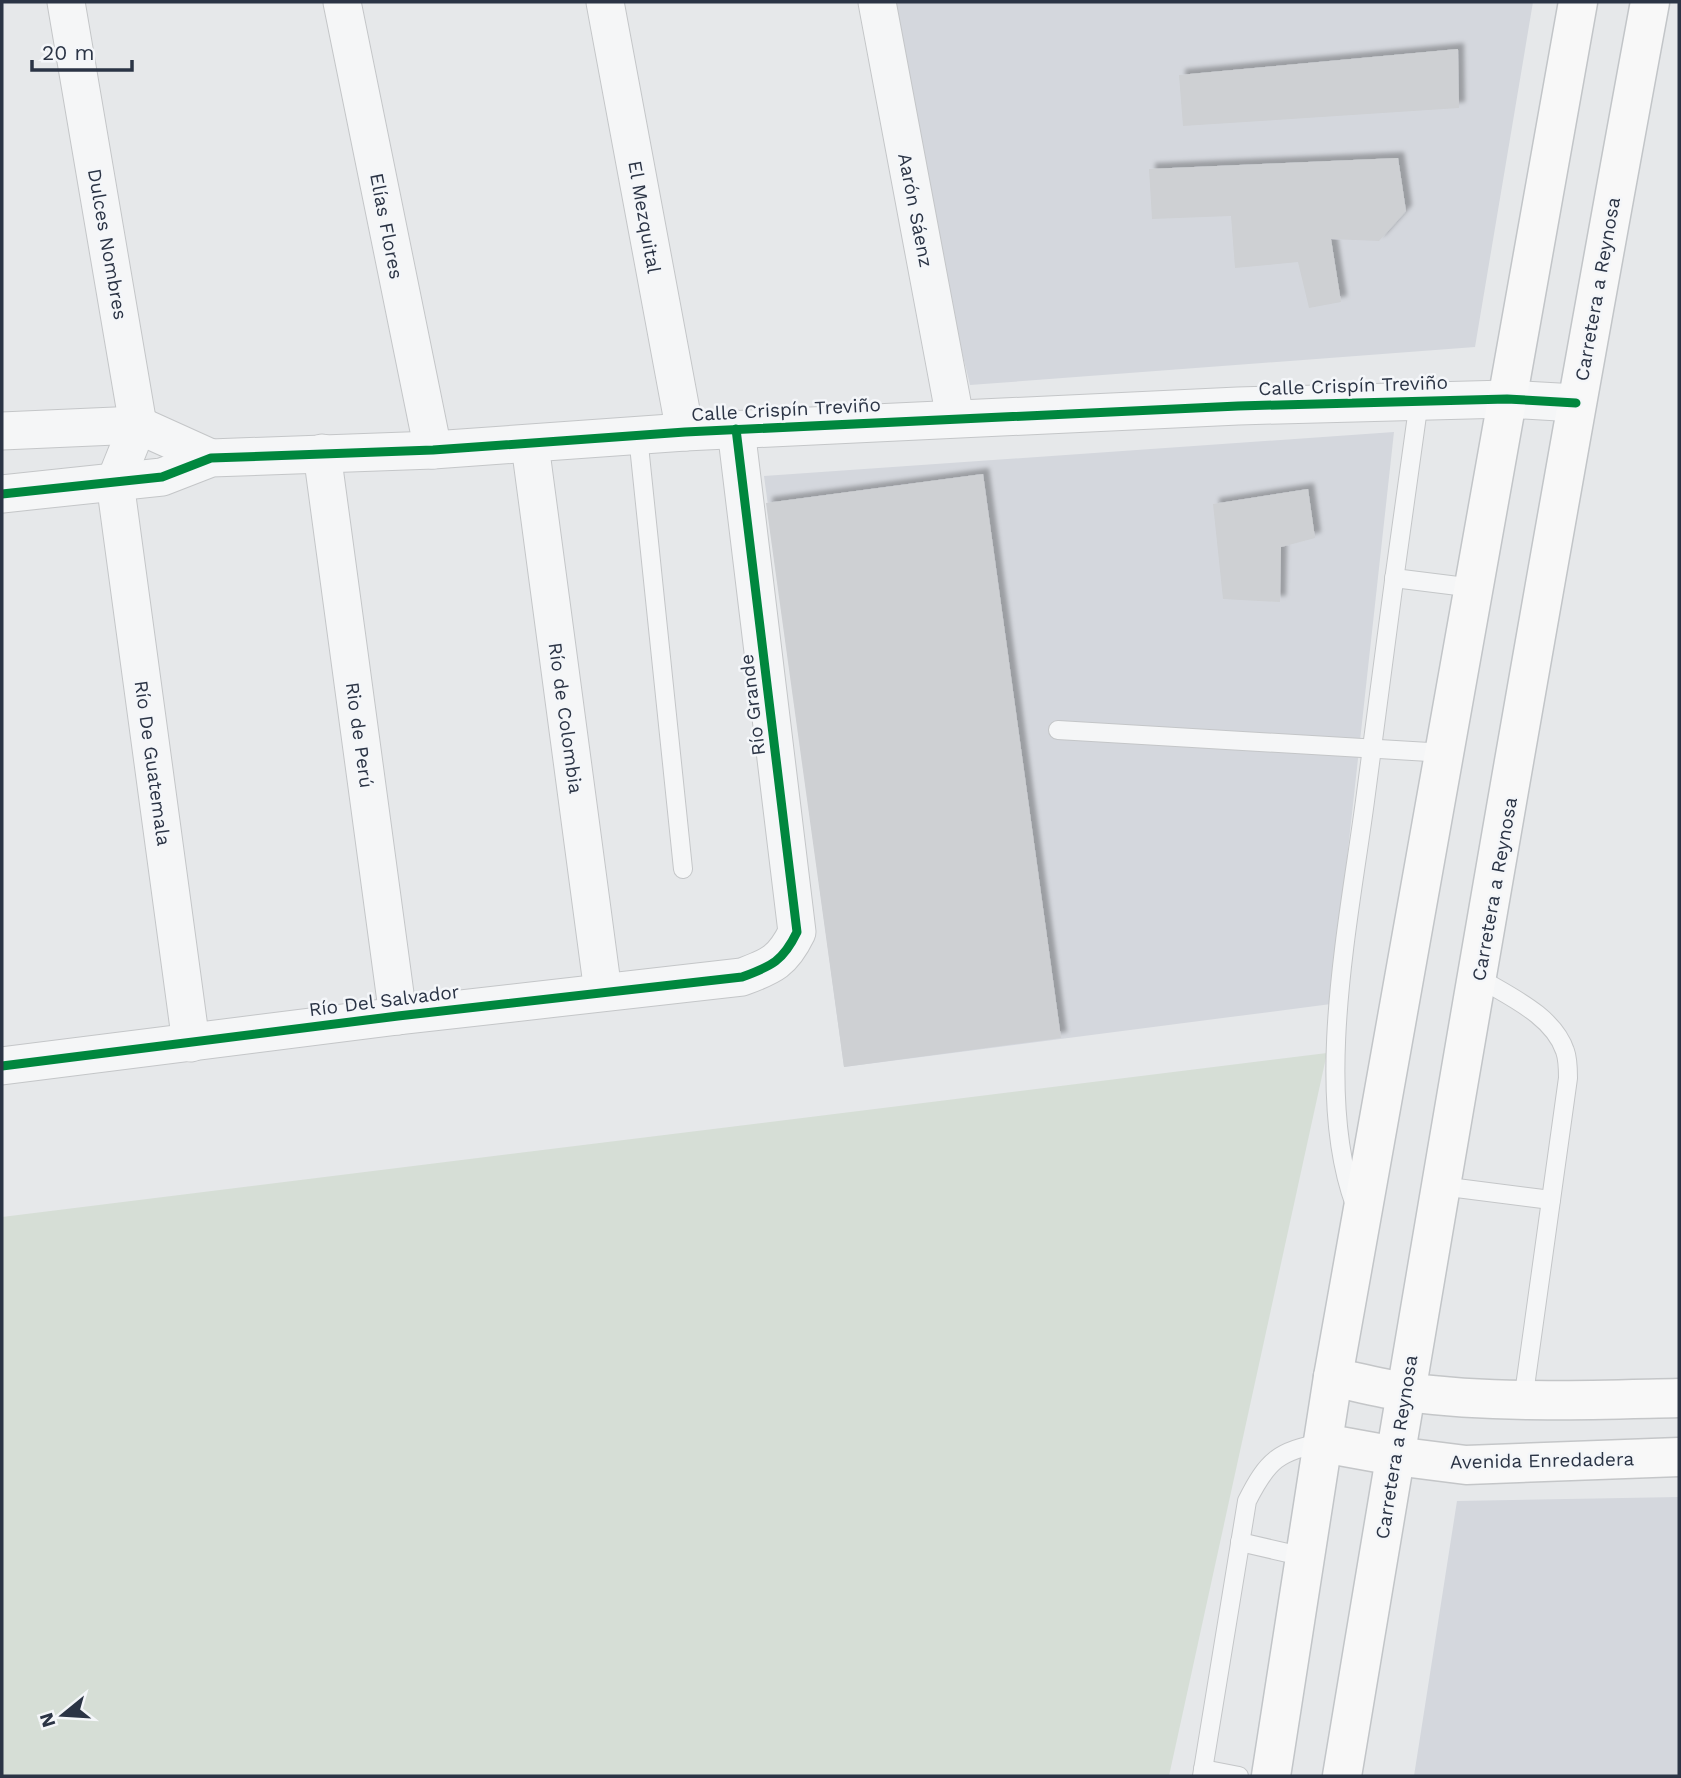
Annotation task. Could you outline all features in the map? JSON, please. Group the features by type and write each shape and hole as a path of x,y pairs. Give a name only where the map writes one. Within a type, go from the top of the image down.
{"main road":[{"path":"1271,1776 1333,1377 1447,753 1578,2"},
{"name":"Carretera a Reynosa","path":"1342,1776 1404,1392 1479,978 1576,402 1650,2"},
{"path":"1333,1377 1404,1392 1524,1401 1679,1398"},
{"name":"Avenida Enredadera","path":"1323,1443 1395,1457 1466,1465 1679,1457"}],"street":[{"name":"Dulces Nombres","path":"66,2 138,425"},
{"name":"Elías Flores","path":"342,2 433,450"},
{"name":"El Mezquital","path":"605,2 685,432"},
{"name":"Aarón Sáenz","path":"877,2 955,418"},
{"name":"Calle Crispín Treviño","path":"2,494 162,477 211,458 530,445 685,432 955,418 1507,398 1576,402"},
{"name":"Calle Crispín Treviño","path":"2,431 138,425 211,458"},
{"path":"115,482 138,425"},
{"name":"Río Grande","path":"736,429 797,932 787,952 770,967"},
{"name":"Río de Colombia","path":"530,445 603,992"},
{"name":"Rio de Perú","path":"322,453 398,1016"},
{"name":"Río De Guatemala","path":"115,482 191,1043"},
{"name":"Río Del Salvador","path":"2,1066 742,976 770,967"}],"lane":[{"path":"1361,1222 1338,1146 1336,1097 1340,990 1419,401"},
{"path":"638,436 683,869"},
{"path":"1394,578 1474,588"},
{"path":"1058,730 1447,753"},
{"path":"1479,978 1538,1016 1554,1031 1566,1051 1569,1078 1524,1401"},
{"path":"1441,1186 1551,1200"},
{"path":"1239,1776 1202,1773 1248,1501 1262,1471 1280,1455 1296,1447 1323,1443"},
{"path":"1240,1542 1305,1557"}],"shaded area":[{"path":"877,2 1533,2 1475,347 970,385"},
{"path":"1394,432 1331,1004 844,1067 764,476"},
{"path":"1327,1053 1169,1776 2,1776 2,1217"},
{"path":"1679,1497 1679,1776 1414,1776 1457,1501"}],"building":[{"path":"1458,49 1459,108 1183,126 1179,75"},
{"path":"1398,158 1406,211 1379,241 1331,239 1341,302 1309,308 1298,262 1235,268 1231,216 1152,219 1149,169"},
{"path":"983,474 1061,1038 844,1067 766,503"},
{"path":"1308,489 1315,538 1281,547 1280,602 1223,599 1213,504"}],"cycle path":[{"path":"2,494 162,477 211,458 433,450 685,432 1238,406 1507,399 1576,403"},
{"path":"2,1066 398,1016 742,977 776,961 787,950 797,932 736,429"}]}
